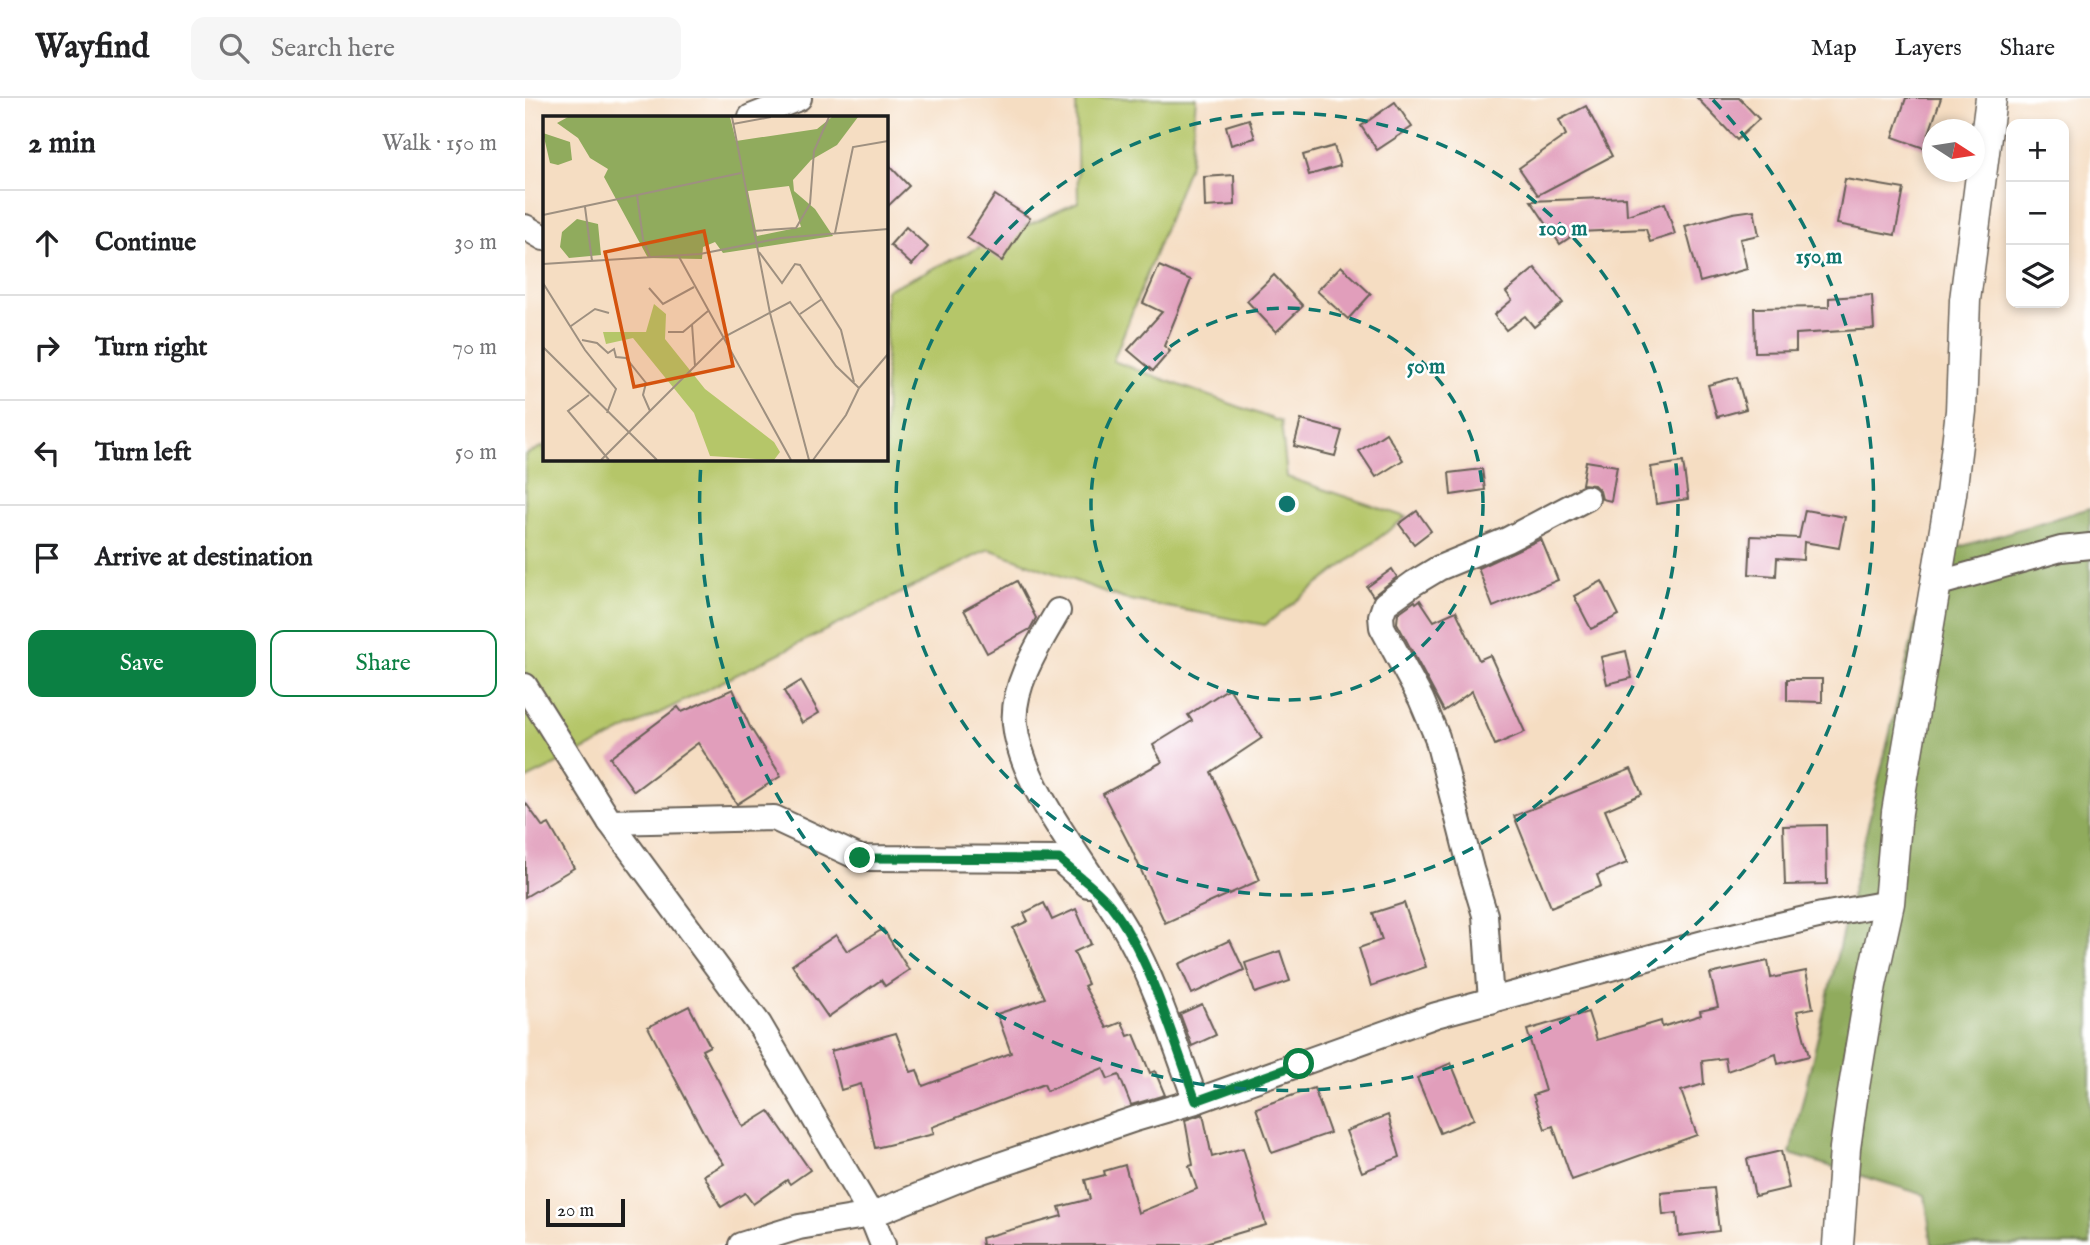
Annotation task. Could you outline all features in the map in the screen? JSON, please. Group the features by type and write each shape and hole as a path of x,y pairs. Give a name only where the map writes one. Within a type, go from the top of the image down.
{"street":[{"path":"754,116 799,98"},
{"path":"1838,1245 1849,1124 1871,985 1889,903 1897,812 1951,494 1959,425 1965,300 1991,98"},
{"path":"525,227 543,237"},
{"path":"1491,1001 1485,915 1437,737 1421,699 1382,627 1381,616 1385,604 1439,568 1507,540 1587,498"},
{"path":"1936,584 2061,549 2090,546"},
{"path":"1058,611 1020,685 1014,723 1026,768 1110,905 1149,976 1196,1101"},
{"path":"525,686 610,822 759,1024 871,1215 883,1245"},
{"path":"610,822 774,818 860,858 1059,859 1110,905"},
{"path":"741,1245 799,1227 871,1215 970,1175 1196,1101 1436,1015 1707,942 1822,915 1889,903"}],"green space":[{"path":"1076,98 1196,98 1190,163 1113,361 1281,422 1287,477 1406,517 1265,625 1124,599 989,549 525,780 525,455 543,446 543,460 887,460 887,290 1078,202"},
{"path":"2090,508 2090,1245 1932,1245 1925,1195 1790,1154 1932,555"}],"building":[{"path":"1697,98 1739,98 1759,119 1737,140"},
{"path":"1906,98 1941,98 1934,119 1922,119 1922,147 1893,137"},
{"path":"1395,102 1412,127 1377,150 1361,126"},
{"path":"1586,106 1612,156 1538,195 1519,168 1566,135 1559,120"},
{"path":"1249,119 1255,138 1231,145 1226,126"},
{"path":"1334,146 1340,166 1309,175 1303,155"},
{"path":"887,163 909,186 887,207"},
{"path":"1234,175 1235,205 1205,207 1204,177"},
{"path":"1845,179 1904,189 1895,235 1837,224"},
{"path":"995,195 1030,218 1002,261 967,238"},
{"path":"1626,197 1627,215 1665,203 1675,234 1650,242 1646,229 1578,232 1560,244 1531,201"},
{"path":"1754,210 1759,235 1740,239 1747,269 1700,282 1685,226"},
{"path":"906,227 928,247 912,265 890,245"},
{"path":"1159,266 1191,280 1164,346 1170,351 1153,371 1128,350 1162,312 1143,303"},
{"path":"1341,266 1371,294 1348,319 1317,291"},
{"path":"1535,268 1563,303 1534,327 1525,316 1506,330 1494,315 1512,300 1506,292"},
{"path":"1274,275 1303,306 1276,332 1247,301"},
{"path":"1872,295 1874,329 1796,334 1796,351 1755,352 1754,308 1829,307 1829,298"},
{"path":"1737,377 1746,409 1717,417 1708,385"},
{"path":"1301,420 1342,431 1335,456 1294,446"},
{"path":"1386,433 1403,460 1376,477 1359,451"},
{"path":"1586,461 1617,466 1611,501 1602,499 1600,491 1594,485 1582,484"},
{"path":"1683,462 1688,499 1656,504 1651,467"},
{"path":"1482,469 1485,490 1451,495 1449,473"},
{"path":"1805,510 1845,517 1839,548 1804,542 1803,560 1777,558 1776,576 1749,574 1751,536 1799,538"},
{"path":"1417,511 1431,531 1414,544 1399,524"},
{"path":"1541,539 1558,580 1493,607 1478,568"},
{"path":"1392,569 1397,577 1373,596 1367,587"},
{"path":"1017,581 1036,618 1030,629 987,653 964,610"},
{"path":"1602,581 1619,615 1591,629 1574,596"},
{"path":"1420,600 1434,621 1456,611 1479,660 1490,655 1525,732 1495,745 1472,691 1444,711 1397,623 1398,613"},
{"path":"1626,651 1632,678 1607,684 1601,657"},
{"path":"1787,679 1822,679 1822,702 1787,701"},
{"path":"801,681 819,713 802,723 784,691"},
{"path":"1229,688 1262,738 1211,772 1260,880 1165,923 1103,794 1162,762 1153,745 1192,721 1188,715"},
{"path":"733,689 750,727 781,776 737,804 698,743 634,791 610,758 678,707 682,712"},
{"path":"1631,769 1642,794 1605,810 1627,863 1597,875 1601,886 1551,907 1514,816"},
{"path":"525,802 543,827 549,824 574,868 525,897"},
{"path":"1826,825 1827,884 1785,885 1783,826"},
{"path":"1044,903 1052,920 1076,909 1091,944 1074,952 1088,984 1084,986 1107,1028 1122,1022 1128,1036 1134,1034 1150,1073 1155,1071 1165,1095 1131,1105 1119,1075 1108,1079 1103,1068 1047,1091 1044,1084 932,1127 934,1134 875,1148 861,1084 841,1090 831,1051 896,1033 911,1072 917,1070 923,1086 1011,1053 997,1014 1045,998 1013,928 1028,921 1024,913"},
{"path":"1404,903 1426,967 1371,986 1359,948 1382,940 1373,913"},
{"path":"883,929 909,970 885,986 881,980 828,1017 792,965 836,935 847,951"},
{"path":"1230,940 1244,970 1192,994 1179,964"},
{"path":"1280,951 1290,981 1255,993 1245,963"},
{"path":"1768,961 1771,978 1806,971 1813,1008 1797,1011 1809,1056 1778,1064 1776,1054 1727,1071 1725,1058 1702,1061 1704,1084 1681,1091 1697,1135 1572,1180 1553,1126 1545,1129 1533,1095 1545,1091 1527,1030 1588,1012 1597,1040 1661,1021 1662,1027 1701,1015 1700,1011 1718,1007 1710,974"},
{"path":"1202,1004 1216,1035 1192,1046 1180,1014"},
{"path":"689,1006 710,1046 702,1050 743,1127 769,1111 810,1170 790,1184 787,1180 753,1204 745,1193 721,1207 704,1175 724,1164 708,1141 648,1027"},
{"path":"1451,1063 1474,1119 1440,1133 1417,1078"},
{"path":"1314,1088 1330,1133 1272,1153 1256,1108"},
{"path":"1203,1114 1212,1157 1243,1148 1266,1225 1198,1245 982,1245 981,1238 1062,1216 1059,1207 1090,1199 1085,1180 1105,1175 1104,1171 1125,1165 1138,1213 1197,1189 1189,1166 1193,1165 1185,1120"},
{"path":"1388,1115 1400,1157 1362,1172 1346,1131"},
{"path":"1781,1151 1789,1188 1755,1196 1747,1159"},
{"path":"1714,1188 1719,1231 1679,1236 1677,1213 1663,1215 1661,1193"}],"route":[{"path":"860,858 1059,859 1110,905 1127,932 1149,976 1196,1101 1299,1064"}]}
